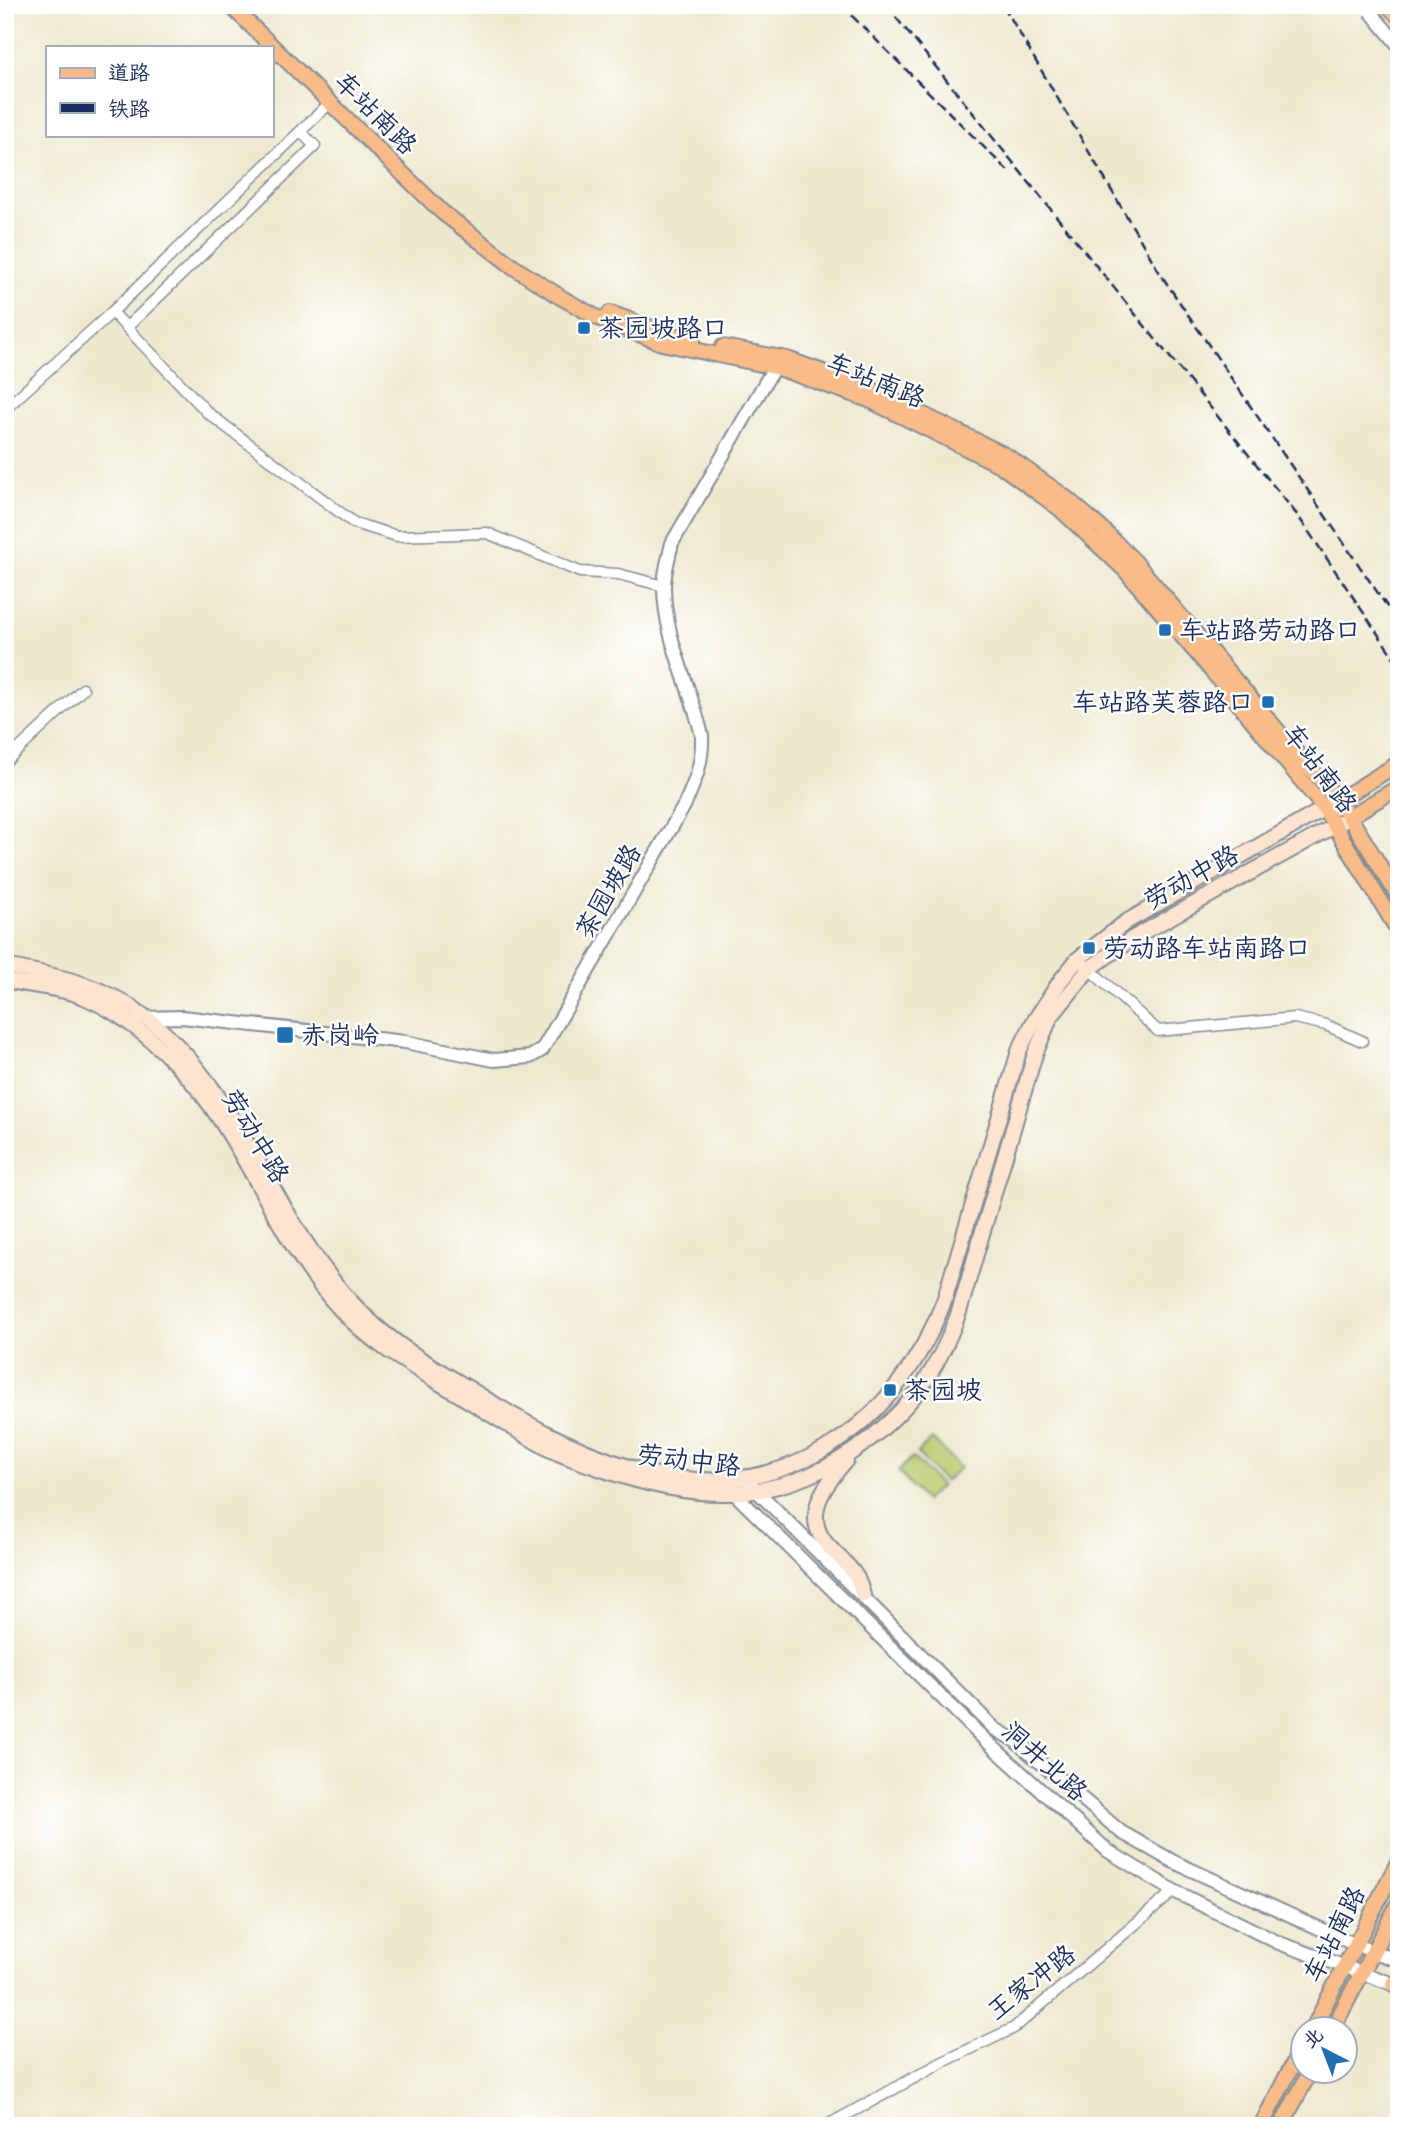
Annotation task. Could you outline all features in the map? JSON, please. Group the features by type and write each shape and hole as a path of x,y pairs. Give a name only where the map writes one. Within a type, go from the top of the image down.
{"highway":[{"path":"1389,5 1399,16"}],"main road":[{"name":"车站南路","path":"230,5 273,46"},
{"name":"车站南路","path":"244,5 423,185 518,260 567,290 620,317 666,333 873,390 1007,456 1065,497 1135,562 1339,800 1399,897"},
{"name":"车站南路","path":"273,46 442,212 515,268 562,298 598,318 662,343 778,362 869,400 1000,465 1059,508 1125,570 1324,808 1399,932"},
{"name":"劳动中路","path":"5,966 75,979 148,1018 183,1052 227,1110 325,1272 350,1302 407,1351 551,1438 648,1472 685,1478 744,1478 764,1475 804,1460 848,1436 884,1402 915,1362 937,1321 1019,1051 1042,1007 1126,922 1399,764"},
{"name":"劳动中路","path":"5,980 73,993 119,1016 175,1062 217,1116 304,1264 329,1297 372,1339 512,1427 565,1456 644,1483 736,1494 758,1492 817,1472 855,1450 910,1403 933,1369 950,1337 1034,1054 1050,1018 1084,964 1334,826 1399,787"},
{"path":"855,1450 827,1483 820,1497 817,1521 824,1540 856,1576 863,1595"},
{"name":"车站南路","path":"1319,2016 1399,1860"},
{"name":"车站南路","path":"1339,2016 1399,1902"},
{"path":"1261,2126 1288,2075"},
{"path":"1281,2126 1302,2086"}],"street":[{"path":"1367,8 1399,46"},
{"path":"5,409 112,312 331,102"},
{"path":"127,327 315,146 301,131"},
{"path":"112,312 208,413 354,523 397,536 487,533 580,572 618,574 664,586"},
{"name":"茶园坡路","path":"119,1016 181,1017 405,1042 495,1060 530,1057 541,1050 684,806 697,777 703,755 702,736 670,628 664,586 672,543 778,362"},
{"path":"5,762 83,689"},
{"path":"1084,964 1158,1031 1295,1018 1326,1025 1363,1041"},
{"name":"洞井北路","path":"744,1478 995,1729 1014,1740 1121,1832 1174,1862 1356,1945 1399,1961"},
{"name":"洞井北路","path":"721,1480 1018,1772 1108,1851 1174,1891 1279,1943 1396,1985"},
{"name":"王家冲路","path":"826,2126 943,2062 1014,2028 1174,1891"}],"green space":[{"path":"932,1439 960,1468 944,1482 917,1453"},
{"path":"913,1457 941,1486 925,1501 898,1471"}],"railway":[{"path":"841,5 1008,171"},
{"path":"886,5 1298,516 1399,665"},
{"path":"1003,5 1161,275 1399,624"}],"place":[{"name":"茶园坡路口","path":"584,328"},
{"name":"车站路劳动路口","path":"1165,630"},
{"name":"车站路芙蓉路口","path":"1268,702"},
{"name":"劳动路车站南路口","path":"1089,948"},
{"name":"赤岗岭","path":"285,1035"},
{"name":"茶园坡","path":"890,1390"}]}
